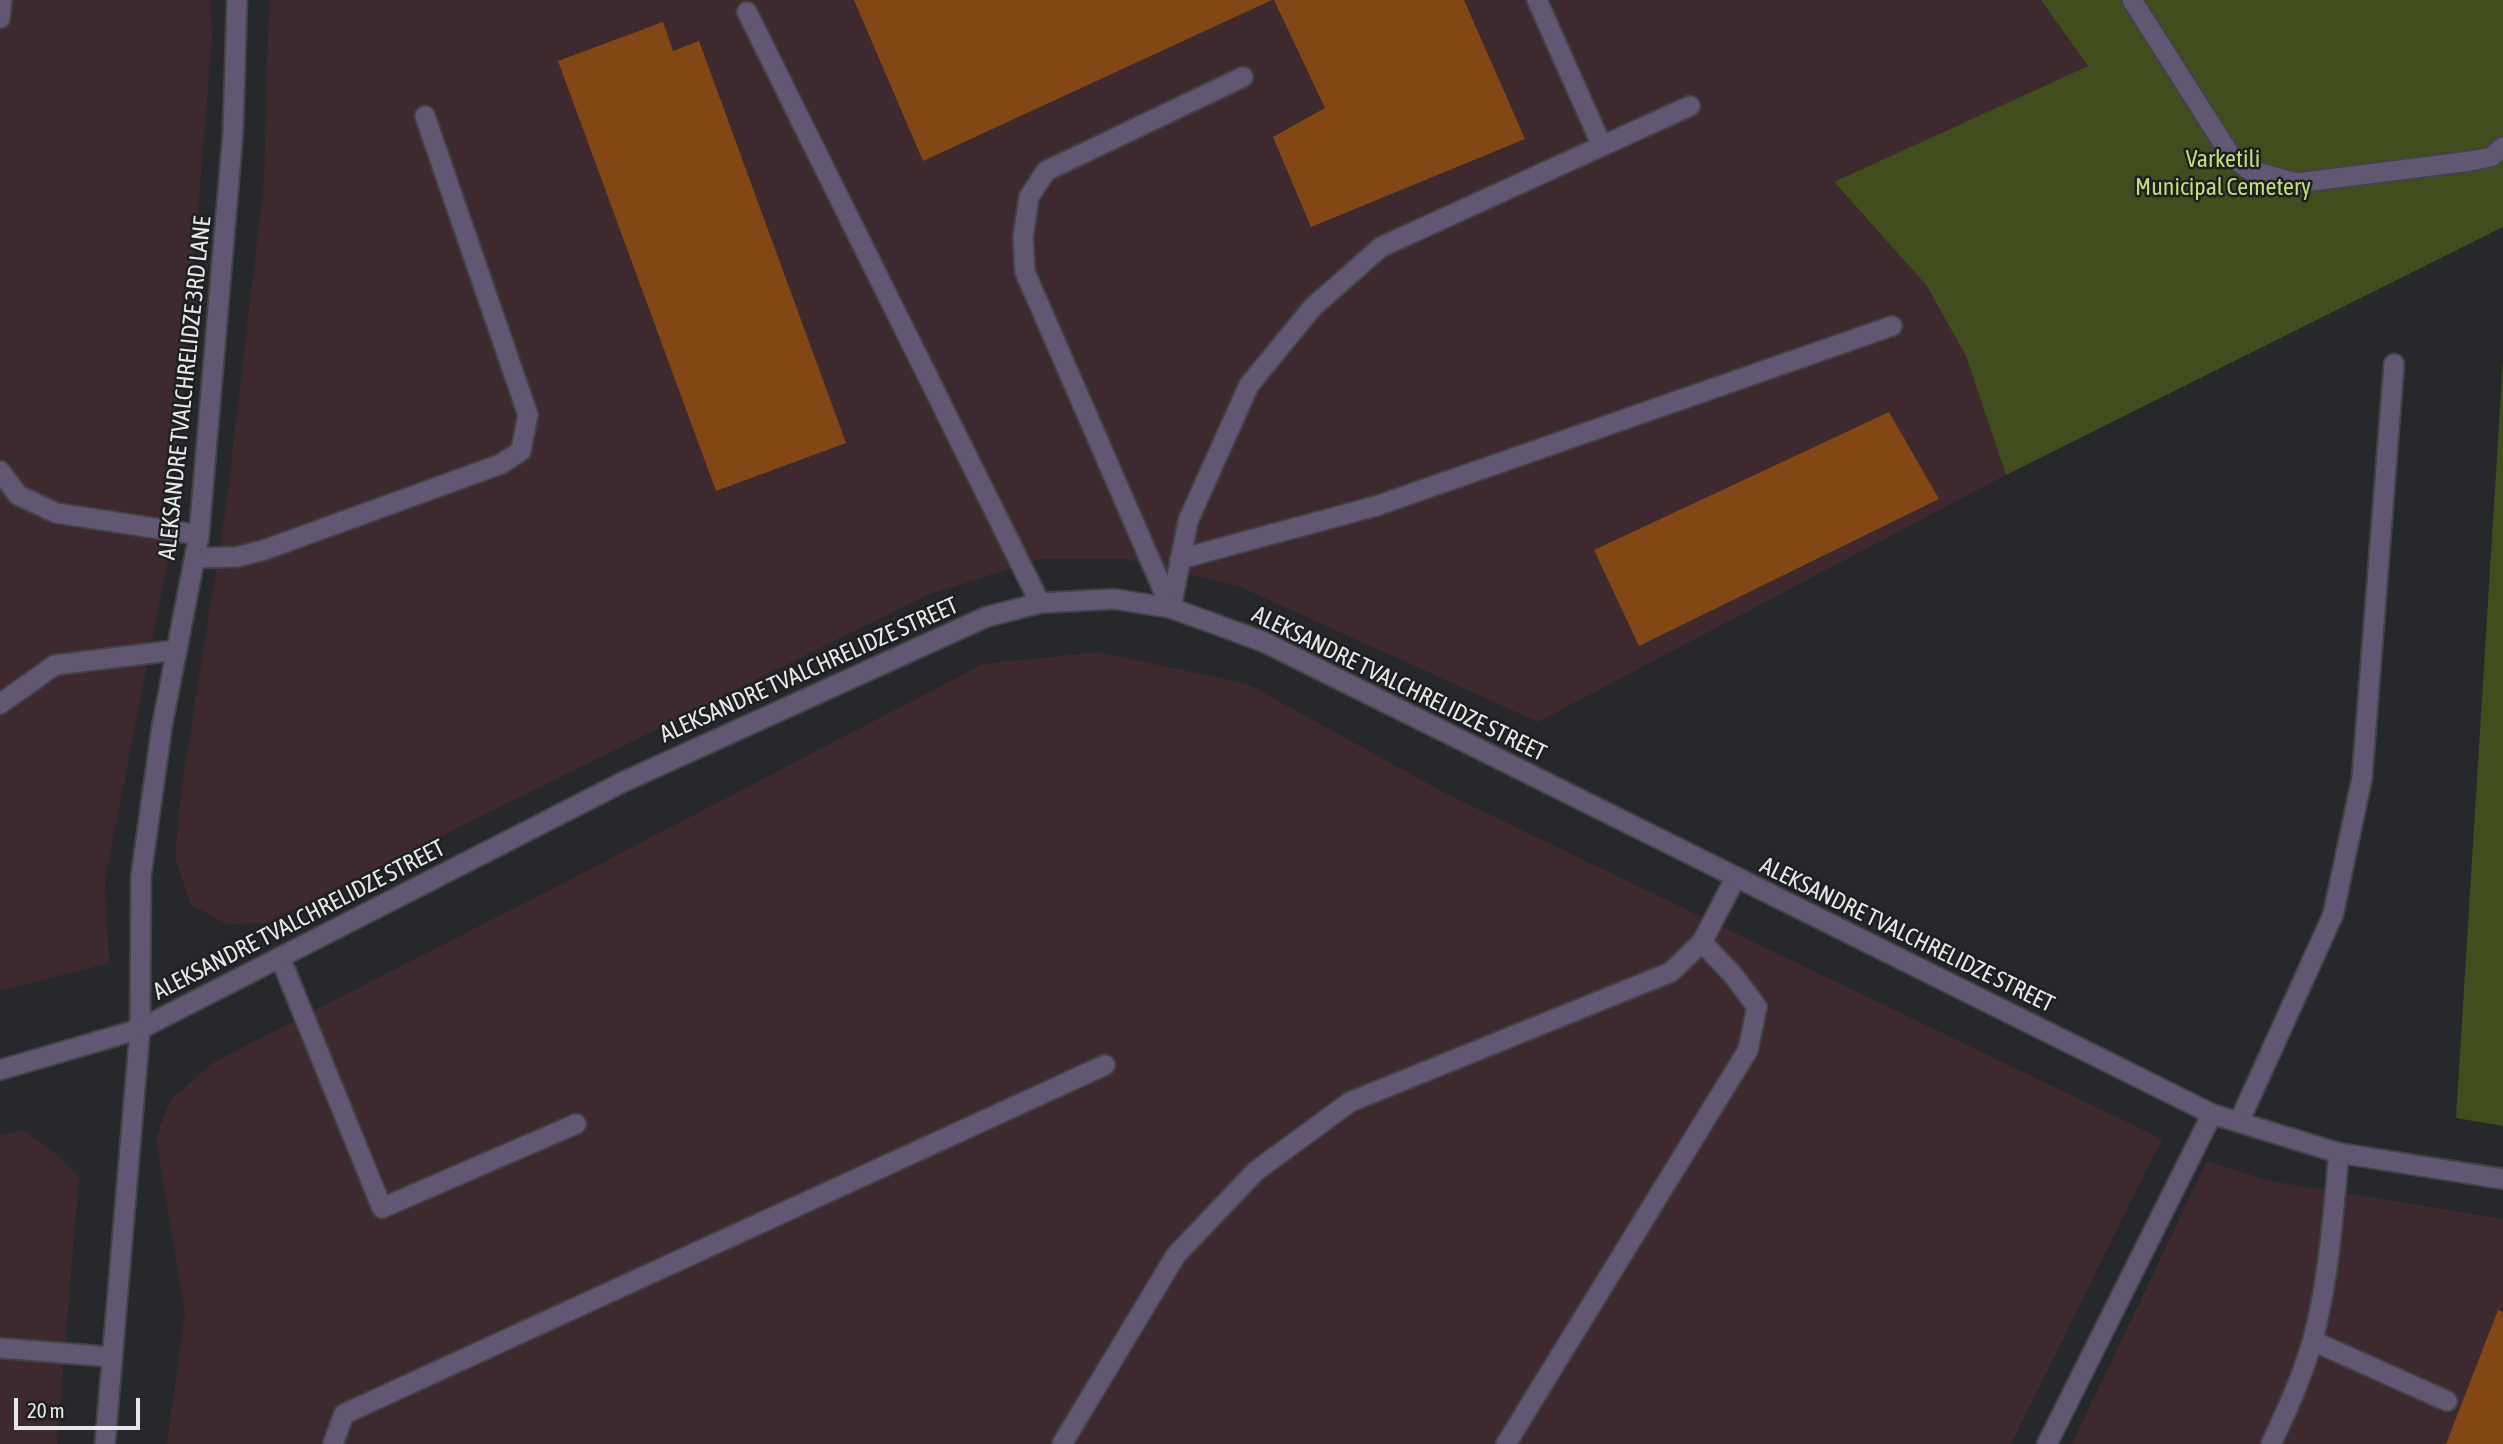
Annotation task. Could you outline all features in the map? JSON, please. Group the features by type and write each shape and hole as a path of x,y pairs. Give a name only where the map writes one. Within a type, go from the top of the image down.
{"street":[{"path":"0,18 2,0"},
{"name":"ALEKSANDRE TVALCHRELIDZE 3RD LANE","path":"105,1444 140,1029 141,876 162,726 200,535 233,132 237,0"},
{"path":"1537,0 1602,146"},
{"path":"2132,0 2231,156 2249,170 2297,183 2470,161 2491,157 2503,147"},
{"path":"747,12 1040,603"},
{"path":"1171,608 1026,272 1023,237 1029,197 1046,171 1243,77"},
{"path":"1171,608 1188,521 1249,385 1313,307 1381,247 1690,106"},
{"path":"194,558 237,557 264,550 501,464 521,451 528,415 425,116"},
{"path":"1180,559 1376,506 1892,326"},
{"path":"2239,1122 2333,915 2362,778 2394,364"},
{"path":"0,471 18,495 56,513 200,535"},
{"name":"ALEKSANDRE TVALCHRELIDZE STREET","path":"0,1070 140,1029 623,782 986,617 1040,603 1114,599 1171,608 1264,642 2212,1114 2339,1153 2503,1180"},
{"path":"0,704 55,665 177,650"},
{"path":"1062,1444 1176,1255 1256,1171 1350,1102 1671,972 1702,942 1736,877"},
{"path":"1506,1444 1748,1050 1757,1007 1733,975 1702,942"},
{"path":"280,957 382,1208 576,1124"},
{"path":"333,1444 344,1414 1105,1065"},
{"path":"2047,1444 2212,1114"},
{"path":"2271,1444 2312,1341 2325,1281 2339,1153"},
{"path":"2312,1341 2447,1401"},
{"path":"0,1348 112,1357"}],"shaded area":[{"path":"0,0 211,0 212,40 170,549 105,880 109,963 0,991"},
{"path":"269,0 2041,0 2088,66 1834,183 1927,286 1966,356 2006,475 1538,722 1238,586 1125,559 1040,559 925,596 266,923 227,924 191,905 175,858 181,791 226,506 264,182"},
{"path":"1098,652 1248,684 1443,792 2162,1139 2011,1444 167,1444 185,1312 156,1138 170,1101 212,1063 983,664"},
{"path":"23,1130 52,1150 79,1177 57,1444 0,1444 0,1136"},
{"path":"2207,1161 2270,1181 2503,1219 2503,1444 2072,1444"}],"green space":[{"name":"Varketili Municipal Cemetery","path":"2041,0 2503,0 2503,227 2006,475 1966,356 1927,286 1834,182 2088,66"},
{"path":"2503,360 2503,1126 2456,1118"}],"building":[{"path":"854,0 1272,0 923,161"},
{"path":"1274,0 1464,0 1525,139 1311,227 1273,137 1325,108"},
{"path":"663,22 673,51 699,41 846,443 716,491 558,61"},
{"path":"1889,412 1939,499 1639,646 1594,550"},
{"path":"2498,1310 2503,1312 2503,1444 2446,1444"}]}
